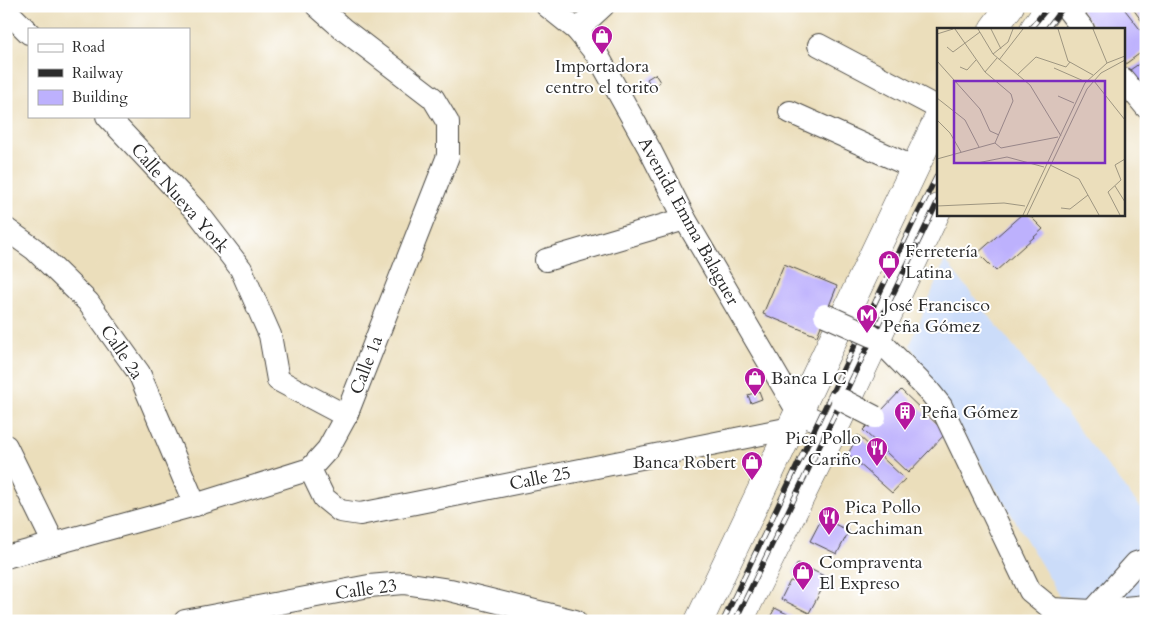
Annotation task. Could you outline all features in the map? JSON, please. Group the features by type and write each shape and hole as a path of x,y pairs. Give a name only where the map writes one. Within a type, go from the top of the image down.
{"main road":[{"path":"1035,28 1050,6"},
{"path":"699,621 937,121"},
{"path":"739,621 834,429 875,337 937,210"}],"street":[{"name":"Calle 1a","path":"6,557 195,505 310,469 328,450 346,416 448,156 448,123 433,98 343,29 317,6"},
{"name":"Avenida Emma Balaguer","path":"547,6 577,30 598,56 649,148 684,219 794,420"},
{"path":"577,30 603,6"},
{"path":"1065,6 1082,28"},
{"path":"6,10 28,33"},
{"path":"819,45 937,107"},
{"path":"1124,80 1146,107"},
{"path":"790,112 915,168"},
{"name":"Calle Nueva York","path":"109,118 198,213 241,269 270,335 278,380 346,416"},
{"path":"546,260 684,219"},
{"name":"Calle 2a","path":"6,230 34,249 88,302 139,373 195,505"},
{"path":"825,315 875,337 929,391 941,406 1030,591 1052,608 1092,611 1146,606"},
{"path":"842,400 875,417"},
{"path":"794,420 834,429"},
{"name":"Calle 25","path":"310,469 324,498 340,511 360,514 794,420"},
{"path":"6,446 54,544"},
{"path":"1092,611 1136,563 1146,560"},
{"name":"Calle 23","path":"186,621 369,586 404,583 450,590 575,621"}],"shaded area":[{"path":"945,260 1140,507 1146,506 1146,610 1060,596 910,345"}],"building":[{"path":"1078,6 1122,6 1146,37 1146,49 1124,65 1124,28 1095,28"},
{"path":"1131,6 1146,6 1146,27"},
{"path":"1146,59 1146,91 1130,70"},
{"path":"655,74 660,82 652,87 647,79"},
{"path":"1021,215 1029,215 1043,229 996,271 978,253"},
{"path":"784,264 837,286 817,336 763,314"},
{"name":"Peña Gómez","path":"901,390 946,433 908,473 863,430"},
{"name":"Banca LC","path":"759,391 762,399 751,403 748,395"},
{"name":"Pica Pollo Cariño","path":"858,435 905,479 892,493 848,454"},
{"name":"Pica Pollo Cachiman","path":"822,518 849,531 837,554 810,541"},
{"name":"Compraventa El Expreso","path":"798,563 828,578 809,613 781,599 790,581 799,582 793,572"},
{"path":"775,608 797,619 797,621 768,621"}],"railway":[{"path":"1031,28 1049,6"},
{"path":"1048,28 1064,6"},
{"path":"723,621 937,176"},
{"path":"735,621 937,203"}],"place":[{"name":"Importadora centro el torito","path":"602,55"},
{"name":"Ferretería Latina","path":"889,280"},
{"name":"José Francisco Peña Gómez","path":"867,334"},
{"name":"Banca LC","path":"755,397"},
{"name":"Peña Gómez","path":"905,431"},
{"name":"Pica Pollo Cariño","path":"877,467"},
{"name":"Banca Robert","path":"752,481"},
{"name":"Pica Pollo Cachiman","path":"829,536"},
{"name":"Compraventa El Expreso","path":"803,591"}]}
